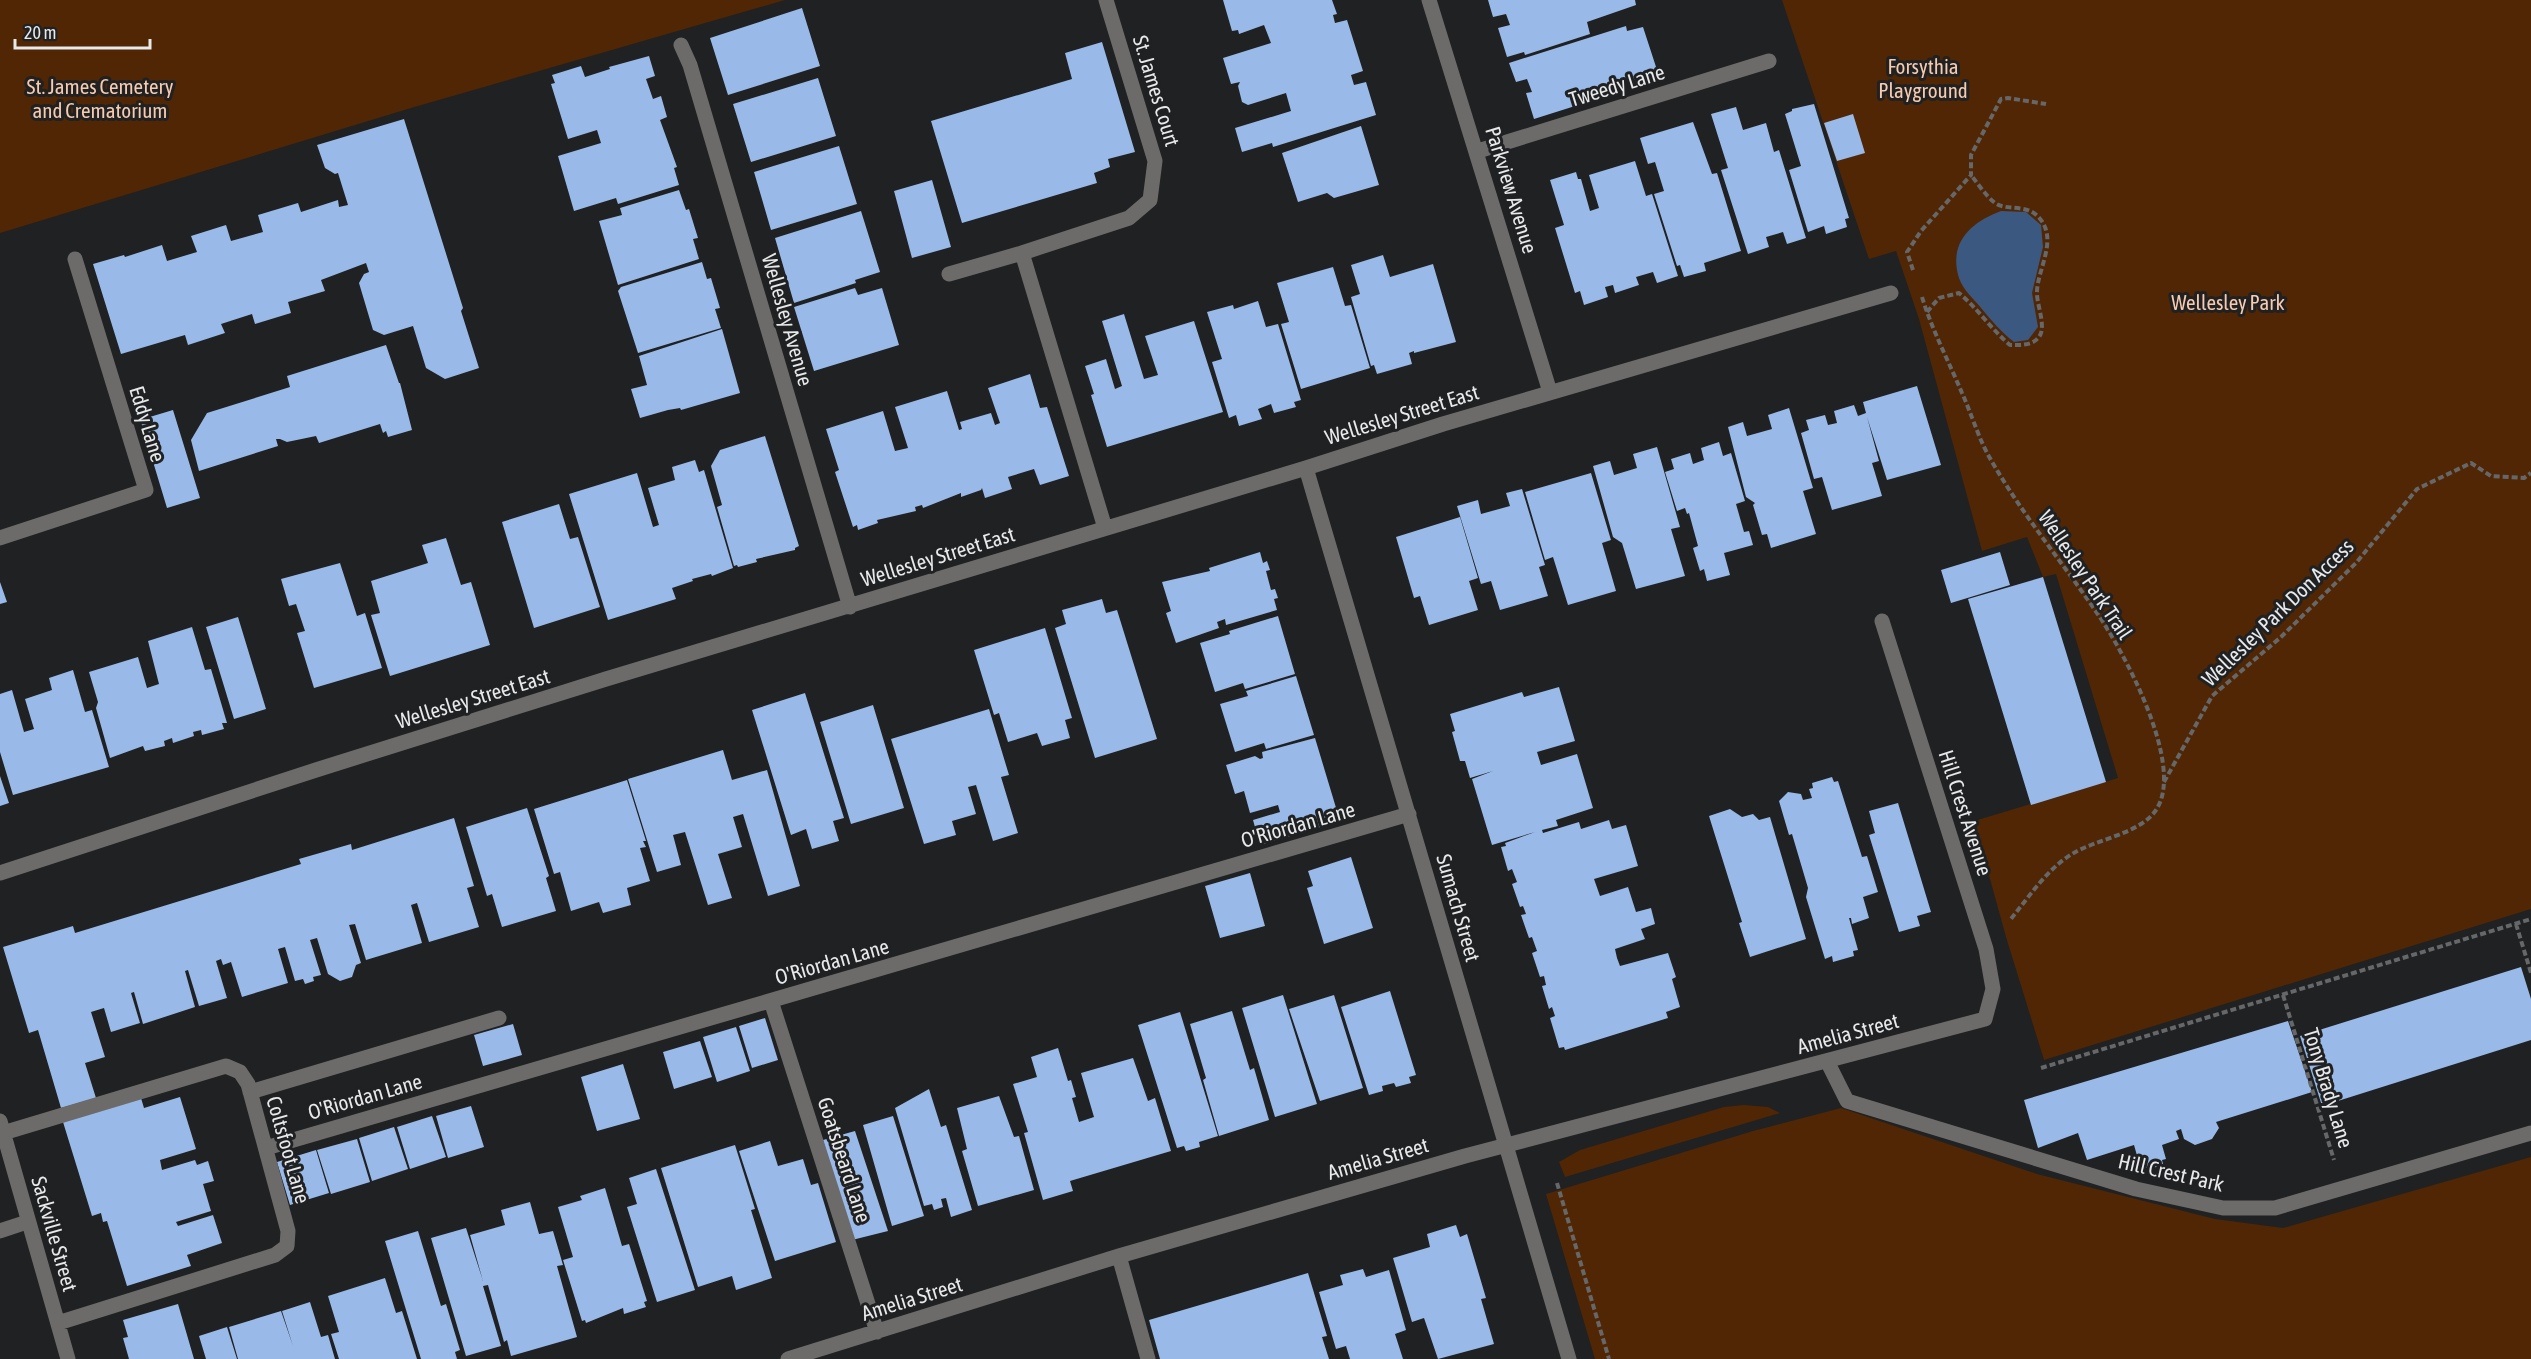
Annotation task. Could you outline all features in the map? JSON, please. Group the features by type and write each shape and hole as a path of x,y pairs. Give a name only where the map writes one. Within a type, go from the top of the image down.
{"street":[{"name":"St. James Court","path":"949,274 1129,218 1150,200 1155,161 1106,0"},
{"name":"Parkview Avenue","path":"1430,0 1550,392"},
{"name":"Wellesley Avenue","path":"681,45 690,65 849,607"},
{"name":"Tweedy Lane","path":"1478,151 1769,61"},
{"path":"1022,253 1106,528"},
{"name":"Eddy Lane","path":"0,538 146,490 75,259"},
{"name":"Wellesley Street East","path":"0,873 349,759 1550,392 1891,293"},
{"name":"Sumach Street","path":"1306,468 1569,1359"},
{"name":"Hill Crest Avenue","path":"1882,621 1986,949 1993,989 1985,1019"},
{"name":"O'Riordan Lane","path":"266,1148 1409,814"},
{"name":"Goatsbeard Lane","path":"771,1001 877,1332"},
{"path":"250,1092 499,1018"},
{"name":"Amelia Street","path":"788,1359 1119,1256 1505,1145 1985,1019"},
{"name":"Hill Crest Park","path":"1827,1061 1847,1101 2136,1189 2223,1208 2275,1208 2343,1190 2531,1133"},
{"name":"Coltsfoot Lane","path":"2,1127 226,1066 240,1072 250,1092 266,1148 288,1231 286,1246 275,1255 58,1323"},
{"name":"Sackville Street","path":"2,1127 27,1222 68,1359"},
{"path":"0,1231 27,1222"},
{"path":"1119,1256 1148,1359"}],"path":[{"path":"1906,252 1921,231 1971,175 1971,155 2001,99 2046,104"},
{"name":"Wellesley Park Trail","path":"1971,175 1996,204 2032,211 2042,220 2046,231 2047,246 2037,294 2042,326 2040,336 2032,343 2010,345 1993,331 1959,293 1939,298 1927,312 1989,457 2014,499 2098,615 2152,718 2163,752 2164,782 2162,798 2156,811 2142,824 2073,853 2049,872 2008,923"},
{"name":"Wellesley Park Don Access","path":"2164,782 2212,696 2281,637 2356,563 2417,489 2471,463 2491,476 2524,477 2531,473"},
{"path":"2041,1068 2531,919"},
{"path":"2516,924 2531,973"},
{"name":"Tony Brady Lane","path":"2283,995 2343,1190"},
{"path":"1557,1183 1609,1359"}],"green space":[{"name":"St. James Cemetery and Crematorium","path":"0,0 785,0 411,108 0,233"},
{"name":"Wellesley Park","path":"1782,0 2531,0 2531,909 2044,1060 2006,937 1974,821 2118,778 2056,574 2043,577 2027,537 1982,551 1919,319 1896,251 1869,259"},
{"path":"1744,1105 1768,1107 1780,1113 1565,1177 1559,1162 1580,1150 1724,1107"},
{"path":"1841,1108 2037,1174 2215,1219 2283,1228 2531,1157 2531,1359 1595,1359 1546,1194 1753,1131"}],"water":[{"path":"2001,211 2026,212 2041,225 2043,247 2032,293 2038,327 2028,340 2014,342 1993,322 1963,286 1956,266 1960,244 1965,236 1980,221"}],"building":[{"path":"1223,0 1332,0 1337,14 1333,15 1335,23 1347,20 1363,71 1351,75 1354,85 1366,82 1376,115 1273,147 1272,143 1242,152 1235,128 1291,111 1286,93 1248,105 1242,102 1238,86 1240,82 1231,84 1223,58 1271,43 1264,25 1239,34 1238,30 1232,31"},
{"path":"1488,0 1635,0 1636,5 1587,22 1590,34 1525,55 1524,52 1507,57 1498,28 1510,25 1506,14 1493,17"},
{"path":"802,8 820,66 728,95 710,38"},
{"path":"1626,26 1627,31 1643,27 1658,73 1610,87 1613,94 1534,119 1526,93 1532,92 1527,79 1516,82 1509,63"},
{"path":"1102,42 1135,152 1108,159 1110,167 1094,173 1097,183 962,223 931,121 1072,79 1065,53"},
{"path":"649,56 655,76 646,79 653,99 661,96 667,117 660,120 677,167 674,168 679,185 618,204 616,198 574,211 558,156 601,143 597,130 568,139 551,84 555,83 552,75 581,66 585,77 610,69 609,67"},
{"path":"818,78 836,136 751,162 733,104"},
{"path":"1814,104 1849,218 1845,219 1847,227 1826,234 1824,226 1808,232 1789,170 1801,166 1785,114 1792,109"},
{"path":"1736,107 1743,130 1766,123 1774,152 1779,150 1806,238 1787,244 1783,232 1766,237 1769,247 1748,254 1721,170 1728,168 1711,114"},
{"path":"1853,114 1865,153 1837,161 1824,123"},
{"path":"404,119 463,308 461,311 479,368 445,379 426,368 413,326 384,335 373,330 359,283 364,274 369,272 366,263 321,280 325,291 288,302 291,313 255,324 252,314 221,324 225,333 188,345 185,335 121,354 93,264 162,245 167,261 197,252 191,236 226,225 231,241 263,232 258,215 298,203 301,212 338,200 339,207 348,205 338,173 335,174 325,168 317,145"},
{"path":"1693,122 1712,174 1717,173 1741,251 1704,263 1706,271 1684,277 1680,265 1677,266 1654,194 1664,191 1655,162 1648,164 1640,138"},
{"path":"1361,126 1379,185 1334,198 1327,193 1298,202 1282,153"},
{"path":"839,146 857,204 771,230 754,172"},
{"path":"1635,161 1646,196 1652,194 1678,276 1657,283 1653,272 1636,277 1639,285 1615,293 1613,285 1605,287 1608,297 1584,305 1580,291 1575,293 1555,228 1564,225 1550,180 1576,172 1578,179 1581,179 1590,211 1599,208 1589,175"},
{"path":"932,180 951,247 912,258 894,191"},
{"path":"679,190 686,210 689,209 698,238 693,239 699,259 618,285 599,221 622,215 620,208"},
{"path":"861,211 880,272 855,280 856,283 794,303 775,238"},
{"path":"1383,255 1390,277 1433,264 1456,342 1409,353 1412,364 1377,374 1374,365 1371,366 1351,297 1360,294 1351,265"},
{"path":"702,262 707,279 711,278 720,308 715,309 721,328 638,353 618,291 621,287"},
{"path":"1333,267 1345,306 1351,305 1370,368 1301,389 1281,324 1289,322 1277,283"},
{"path":"855,288 858,295 882,288 899,345 814,371 794,307"},
{"path":"1258,301 1266,327 1278,324 1301,400 1294,402 1296,407 1274,413 1271,404 1258,409 1262,419 1239,426 1236,415 1229,418 1212,362 1222,359 1207,312 1233,305 1234,309"},
{"path":"1124,314 1144,379 1158,375 1145,336 1194,321 1223,412 1107,447 1091,395 1094,394 1085,366 1106,359 1115,389 1122,386 1102,321"},
{"path":"722,329 740,393 681,410 680,408 668,410 640,418 631,389 647,385 639,356"},
{"path":"386,345 400,383 412,430 388,437 386,431 383,433 380,424 319,443 316,436 287,442 276,439 278,446 199,471 191,440 207,413 290,387 287,376"},
{"path":"1030,374 1040,408 1047,407 1069,476 1040,485 1034,469 1008,477 1012,489 985,498 982,488 961,497 961,493 923,508 922,505 915,507 916,511 877,520 878,523 858,530 857,525 853,527 835,472 839,470 826,429 883,411 895,451 908,448 895,407 947,391 959,430 962,429 960,422 991,413 995,425 1000,423 988,388"},
{"path":"1917,386 1941,465 1887,480 1867,417 1879,461 1872,463 1882,496 1832,510 1822,477 1814,479 1801,433 1809,430 1806,420 1825,415 1828,425 1837,423 1834,411 1854,405 1858,416 1866,413 1863,402"},
{"path":"1789,408 1813,488 1803,491 1816,534 1771,548 1767,534 1762,535 1753,505 1755,503 1746,497 1728,427 1743,422 1747,436 1772,429 1768,415"},
{"path":"173,410 200,498 167,508 141,422 144,421 143,419"},
{"path":"765,436 799,546 795,550 756,559 757,562 738,567 734,566 717,507 722,505 711,466 720,450"},
{"path":"1719,442 1723,456 1731,453 1745,501 1736,504 1744,532 1749,531 1753,545 1724,553 1730,575 1707,581 1704,569 1700,571 1693,548 1698,546 1689,513 1687,514 1685,508 1677,511 1665,472 1674,469 1671,459 1690,453 1693,464 1704,460 1701,448"},
{"path":"1657,447 1680,527 1671,529 1685,576 1636,589 1622,543 1613,537 1593,466 1610,461 1614,475 1637,468 1633,454"},
{"path":"695,460 699,472 704,470 733,568 712,576 711,574 692,579 693,581 672,588 676,599 608,620 569,494 637,473 653,527 659,525 648,488 675,480 672,467"},
{"path":"1591,473 1611,540 1602,543 1616,591 1568,605 1553,557 1545,560 1525,492"},
{"path":"1522,489 1545,565 1539,567 1548,596 1500,610 1491,581 1481,584 1457,506 1478,500 1481,514 1510,506 1506,493"},
{"path":"559,504 570,539 578,537 600,607 534,628 502,522"},
{"path":"1460,517 1478,578 1469,581 1478,610 1429,625 1420,596 1414,598 1396,537"},
{"path":"446,538 461,585 471,582 490,645 390,676 371,615 380,613 371,581 428,563 422,545"},
{"path":"1260,552 1263,563 1267,561 1270,570 1266,571 1271,590 1275,589 1278,598 1274,599 1277,610 1226,625 1225,619 1217,622 1219,628 1176,643 1166,613 1171,611 1162,582 1210,571 1209,568"},
{"path":"2000,552 2010,585 1951,603 1941,570"},
{"path":"340,563 357,616 365,613 382,668 314,688 297,633 305,631 296,604 289,606 281,579"},
{"path":"2043,577 2106,782 2031,805 1968,599"},
{"path":"0,582 7,602 0,604"},
{"path":"1102,599 1106,613 1117,610 1157,739 1095,758 1055,628 1066,624 1062,610"},
{"path":"1278,616 1295,674 1245,689 1243,683 1215,692 1200,643 1230,634 1229,631"},
{"path":"238,617 266,709 234,719 206,627"},
{"path":"192,627 205,670 211,669 227,723 222,723 224,729 202,735 201,730 193,732 194,736 173,743 172,738 164,741 165,746 145,751 143,746 110,758 89,672 138,657 147,688 159,684 148,641"},
{"path":"1045,628 1072,718 1065,720 1070,738 1042,746 1037,733 1008,742 999,713 994,715 974,650"},
{"path":"73,670 85,712 92,710 109,767 13,795 0,752 0,694 12,690 24,732 34,729 25,699 52,690 49,678"},
{"path":"1296,676 1314,735 1266,749 1264,743 1235,752 1220,704 1248,696 1246,691"},
{"path":"1559,687 1575,741 1537,752 1541,765 1577,754 1593,808 1556,820 1558,826 1542,830 1543,833 1579,822 1581,829 1609,820 1612,829 1626,825 1638,866 1594,879 1600,896 1628,887 1636,912 1651,908 1655,924 1641,929 1645,939 1615,949 1617,958 1620,966 1668,953 1676,977 1672,979 1680,1007 1666,1012 1668,1018 1565,1050 1564,1047 1559,1048 1550,1018 1555,1016 1552,1007 1549,1009 1542,986 1546,985 1544,976 1540,977 1532,953 1537,951 1532,937 1529,938 1521,915 1526,914 1523,906 1520,907 1512,884 1517,882 1512,869 1508,871 1501,847 1506,846 1505,843 1535,832 1492,845 1472,779 1493,771 1470,778 1465,761 1460,761 1450,714 1522,692 1524,697"},
{"path":"805,693 844,818 833,821 839,841 812,849 806,829 791,835 752,710"},
{"path":"873,705 904,808 851,824 820,722"},
{"path":"989,709 1009,775 1001,777 1018,833 993,841 976,785 968,787 976,814 952,821 956,835 924,844 891,739"},
{"path":"1315,738 1340,821 1260,845 1253,820 1280,812 1278,805 1250,813 1244,791 1235,794 1226,765 1255,756 1260,759 1263,758 1262,752"},
{"path":"723,750 732,780 767,770 800,886 768,896 743,814 733,817 742,847 718,854 732,898 708,905 685,832 673,835 681,865 657,872 628,779"},
{"path":"0,776 9,803 0,806"},
{"path":"1832,777 1834,782 1838,781 1862,857 1867,856 1878,892 1863,897 1869,918 1852,924 1849,918 1858,950 1853,951 1854,956 1833,962 1832,956 1825,959 1806,897 1808,888 1792,834 1789,835 1779,801 1788,792 1801,794 1803,800 1812,798 1809,789 1813,788 1812,783"},
{"path":"627,780 646,841 643,841 646,847 640,848 650,881 627,888 631,905 603,913 599,902 571,911 560,872 554,874 534,809"},
{"path":"1898,803 1931,912 1917,916 1920,926 1899,932 1869,835 1875,833 1869,811"},
{"path":"527,808 549,876 546,878 556,911 502,927 492,894 487,896 466,827"},
{"path":"1730,809 1742,817 1753,814 1759,820 1770,817 1806,939 1750,957 1739,923 1742,922 1709,816"},
{"path":"454,818 474,886 467,888 479,927 429,942 417,903 411,905 422,943 366,960 355,924 349,925 361,963 356,965 352,977 340,981 328,974 317,938 310,940 321,975 313,977 314,981 305,984 303,979 295,981 285,947 278,949 288,983 242,997 231,962 223,965 221,959 216,961 227,998 199,1006 188,970 185,971 195,1007 143,1024 134,992 131,993 140,1023 111,1032 104,1008 91,1012 105,1057 85,1063 96,1098 61,1108 38,1030 29,1033 3,947 73,926 75,933 301,864 299,859 351,844 352,850"},
{"path":"1351,857 1373,928 1324,944 1307,888 1313,886 1308,871"},
{"path":"1250,873 1265,926 1220,938 1205,886"},
{"path":"2521,967 2531,999 2531,1040 2322,1106 2300,1036"},
{"path":"1390,991 1416,1075 1409,1077 1411,1083 1396,1087 1394,1083 1382,1086 1383,1091 1369,1095 1341,1007"},
{"path":"1283,995 1317,1104 1275,1117 1242,1008"},
{"path":"1334,995 1363,1088 1320,1101 1289,1009"},
{"path":"1232,1011 1250,1070 1254,1068 1269,1120 1219,1136 1203,1080 1206,1078 1190,1024"},
{"path":"1180,1012 1218,1136 1199,1142 1200,1147 1186,1151 1184,1146 1177,1148 1138,1025"},
{"path":"765,1018 778,1060 752,1068 739,1026"},
{"path":"2288,1021 2312,1092 2216,1122 2219,1128 2212,1139 2195,1145 2184,1139 2181,1129 2176,1131 2179,1139 2162,1145 2166,1159 2162,1160 2163,1164 2151,1169 2140,1166 2134,1145 2087,1160 2078,1133 2038,1148 2024,1100"},
{"path":"513,1024 522,1055 483,1066 474,1035"},
{"path":"736,1027 750,1071 717,1082 703,1037"},
{"path":"700,1041 712,1077 674,1089 663,1052"},
{"path":"1058,1048 1068,1081 1071,1080 1076,1097 1072,1098 1079,1122 1094,1117 1081,1073 1133,1058 1148,1101 1155,1098 1171,1151 1070,1181 1073,1191 1043,1200 1024,1133 1028,1132 1013,1084 1037,1077 1031,1057"},
{"path":"623,1064 640,1119 597,1131 581,1077"},
{"path":"929,1089 941,1127 946,1125 972,1210 951,1217 946,1198 941,1199 943,1207 934,1210 932,1204 924,1206 895,1108"},
{"path":"999,1096 1014,1137 1019,1136 1034,1190 978,1206 962,1151 967,1149 957,1108"},
{"path":"180,1097 196,1149 160,1160 162,1170 195,1160 197,1165 208,1161 214,1181 203,1184 211,1211 176,1222 178,1226 213,1215 222,1243 187,1255 191,1266 127,1286 107,1221 103,1222 101,1213 92,1216 63,1122 141,1098 144,1108"},
{"path":"471,1106 484,1147 448,1158 436,1116"},
{"path":"432,1116 446,1157 410,1169 397,1127"},
{"path":"893,1116 924,1216 892,1226 863,1125"},
{"path":"394,1127 408,1169 372,1181 359,1138"},
{"path":"855,1131 888,1231 852,1240 823,1140"},
{"path":"357,1139 370,1182 331,1194 317,1150"},
{"path":"770,1141 778,1166 803,1159 811,1185 818,1183 836,1242 775,1261 739,1151"},
{"path":"735,1145 755,1209 751,1210 772,1278 736,1290 732,1276 698,1287 661,1168"},
{"path":"316,1150 329,1193 290,1205 277,1162"},
{"path":"656,1169 695,1290 657,1302 627,1207 637,1204 629,1178"},
{"path":"605,1188 622,1246 629,1244 647,1301 644,1302 646,1307 624,1314 623,1308 586,1323 585,1320 582,1321 563,1260 573,1257 558,1207 582,1200 580,1196"},
{"path":"530,1202 539,1234 553,1231 563,1265 557,1266 577,1337 511,1356 507,1340 504,1342 488,1285 483,1286 501,1346 466,1356 431,1238 466,1228 483,1281 470,1235 505,1225 501,1210"},
{"path":"1456,1225 1460,1237 1467,1234 1486,1298 1481,1299 1494,1344 1438,1359 1424,1318 1412,1322 1393,1258 1430,1247 1427,1234"},
{"path":"418,1231 441,1306 446,1304 460,1350 455,1352 457,1359 421,1359 385,1241"},
{"path":"1363,1269 1366,1277 1389,1270 1406,1330 1395,1334 1403,1359 1350,1359 1346,1346 1336,1349 1319,1292 1343,1285 1340,1275"},
{"path":"1308,1273 1327,1336 1322,1337 1329,1359 1160,1359 1149,1320"},
{"path":"385,1278 396,1313 402,1311 417,1359 339,1359 331,1334 339,1332 328,1296"},
{"path":"310,1302 321,1337 328,1335 335,1359 238,1359 229,1327 281,1311 293,1346 282,1311"},
{"path":"178,1304 194,1359 129,1359 123,1338 128,1337 123,1320"},
{"path":"227,1327 237,1359 206,1359 199,1336"}],"park label":[{"name":"Forsythia Playground","path":"1923,79"}]}
